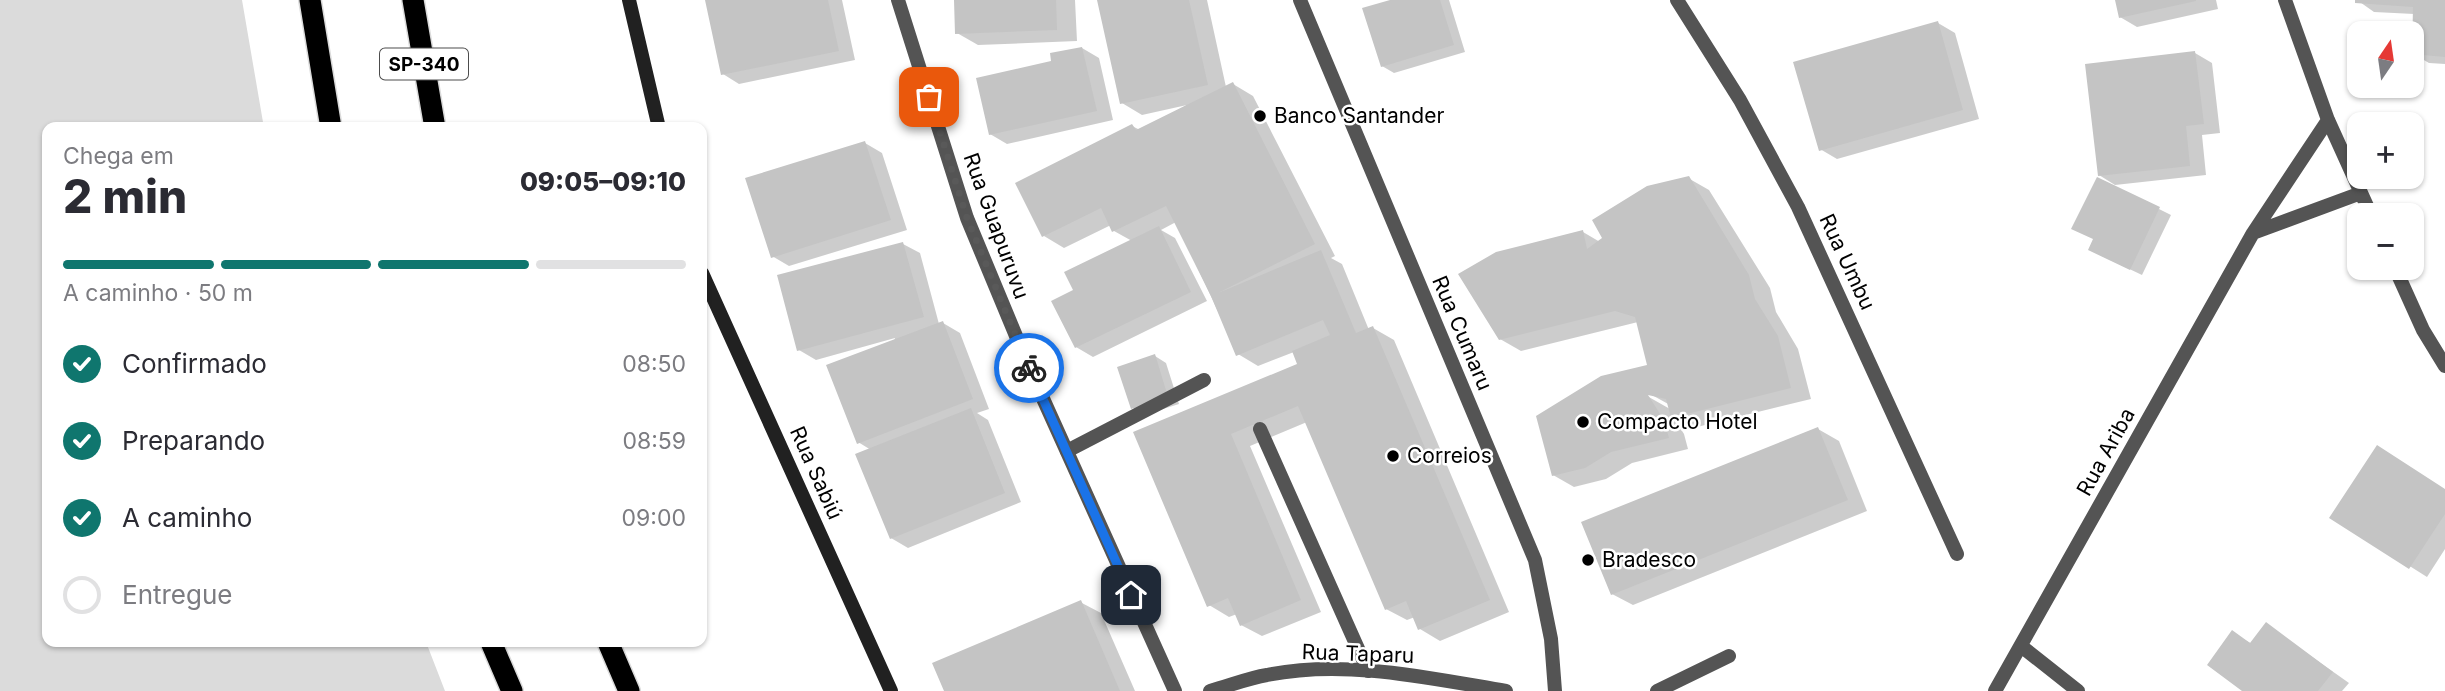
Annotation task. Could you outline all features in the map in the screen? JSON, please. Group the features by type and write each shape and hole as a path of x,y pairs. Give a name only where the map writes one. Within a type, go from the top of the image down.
{"highway":[{"path":"310,0 330,122"},
{"name":"SP-340","path":"413,0 434,122"},
{"path":"493,647 512,691"},
{"path":"610,647 629,691"}],"main road":[{"path":"629,0 658,122"},
{"name":"Rua Sabiú","path":"707,284 891,691"}],"street":[{"name":"Rua Guapuruvu","path":"898,0 967,218 1067,452 1175,691"},
{"name":"Rua Cumaru","path":"1300,0 1535,560 1551,639 1555,691"},
{"name":"Rua Umbu","path":"1677,0 1740,100 1798,207 1956,554"},
{"path":"2284,0 2328,120 2366,203"},
{"name":"Rua Ariba","path":"1995,691 2253,233 2328,120"},
{"path":"2253,233 2361,193"},
{"path":"2400,280 2423,330 2445,366"},
{"path":"1067,452 1205,380"},
{"path":"1260,429 1368,671"},
{"path":"2021,646 2078,691"},
{"path":"1657,691 1729,656"},
{"name":"Rua Taparu","path":"1210,691 1267,674 1321,669 1368,671 1506,691"}],"shaded area":[{"path":"0,0 242,0 263,122 42,122 42,647 428,647 445,691 0,691"}],"building":[{"path":"705,0 828,0 839,51 721,75"},
{"path":"954,0 1056,0 1057,30 955,34"},
{"path":"1097,0 1189,0 1208,85 1120,104"},
{"path":"1390,0 1440,0 1454,45 1381,67 1362,8"},
{"path":"2115,0 2196,0 2196,1 2119,18"},
{"path":"2355,0 2445,0 2445,57 2424,55 2424,21 2413,21 2413,7 2355,3"},
{"path":"1938,21 1963,110 1819,151 1793,62"},
{"path":"1082,47 1097,111 989,135 976,78 1051,61 1050,53"},
{"path":"2195,51 2204,124 2186,126 2190,166 2098,176 2085,64"},
{"path":"1233,82 1315,244 1218,293 1321,250 1356,333 1373,326 1490,600 1418,630 1406,601 1385,610 1298,406 1231,434 1301,600 1240,626 1228,598 1207,607 1133,432 1297,364 1292,351 1330,335 1323,320 1236,356 1211,296 1166,206 1112,232 1101,208 1042,237 1015,183 1132,124 1136,130"},
{"path":"865,141 891,220 771,258 745,178"},
{"path":"1689,176 1749,275 1755,299 1778,336 1791,388 1671,418 1666,399 1648,395 1664,420 1669,438 1611,452 1585,468 1552,476 1536,416 1601,376 1647,365 1635,317 1615,311 1499,340 1458,274 1496,252 1583,230 1587,249 1602,238 1592,220 1647,186"},
{"path":"2097,177 2160,207 2130,270 2088,250 2093,239 2071,229"},
{"path":"1159,226 1191,292 1075,348 1051,301 1073,290 1064,272"},
{"path":"903,242 924,317 797,351 777,275"},
{"path":"943,321 973,399 857,444 826,365"},
{"path":"1155,354 1168,397 1131,409 1117,367"},
{"path":"971,408 1005,493 890,539 855,454"},
{"path":"1818,427 1848,500 1611,595 1581,522"},
{"path":"2377,445 2445,489 2445,514 2409,569 2329,518"},
{"path":"1081,600 1120,691 944,691 932,663"},
{"path":"2266,622 2333,672 2318,691 2242,691 2207,665 2232,630 2250,643"}],"way so far":[{"path":"929,97 967,218 1029,368"}],"place":[{"name":"Banco Santander","path":"1260,116"},
{"name":"Compacto Hotel","path":"1583,422"},
{"name":"Correios","path":"1393,456"},
{"name":"Bradesco","path":"1588,560"}],"route":[{"path":"1029,368 1131,595"}]}
